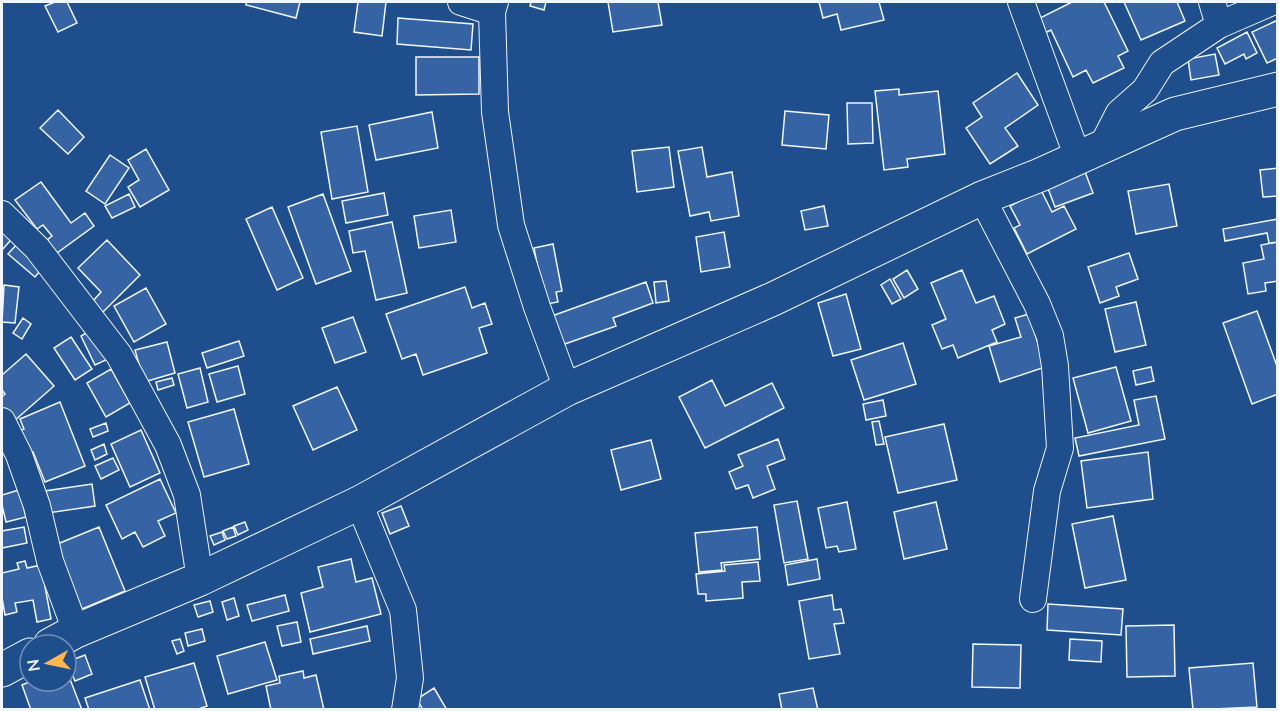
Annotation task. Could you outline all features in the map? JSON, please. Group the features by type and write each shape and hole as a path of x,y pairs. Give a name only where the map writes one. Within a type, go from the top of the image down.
{"main road":[{"path":"75,633 200,579 359,503 567,389 773,299 982,198 1175,114 1278,89"},
{"path":"2,670 18,661"}],"street":[{"path":"461,2 494,7 495,112 511,225 537,307 567,389"},
{"path":"1022,2 1089,153 1119,113 1145,90 1162,63 1216,13 1272,2"},
{"path":"982,198 1037,304 1050,336 1055,366 1060,448 1047,491 1033,600"},
{"path":"2,214 37,248 119,355 168,445 187,495 200,579"},
{"path":"2,421 19,455 34,496 50,561 62,633"},
{"path":"359,503 403,610 410,678 405,710"}],"building":[{"path":"55,2 67,2 77,23 58,32 45,6"},
{"path":"246,2 300,2 296,18 246,5"},
{"path":"358,2 386,2 382,36 354,32"},
{"path":"531,2 546,2 544,10 530,6"},
{"path":"608,2 658,2 662,25 613,32"},
{"path":"819,2 879,2 884,20 841,30 837,14 823,18"},
{"path":"1072,2 1104,2 1128,51 1118,56 1124,68 1093,83 1086,70 1073,77 1051,30 1045,33 1038,19"},
{"path":"1124,2 1177,2 1185,21 1141,40"},
{"path":"398,18 473,24 471,50 397,44"},
{"path":"1278,20 1278,58 1267,63 1252,32"},
{"path":"1247,32 1257,53 1246,59 1244,54 1225,64 1217,48"},
{"path":"1215,54 1219,75 1191,80 1188,59"},
{"path":"416,57 479,57 479,94 416,95"},
{"path":"1017,73 1038,105 1005,128 1018,146 990,164 966,128 982,117 973,103"},
{"path":"899,89 899,95 938,91 945,154 907,159 908,167 884,170 875,91"},
{"path":"847,103 872,103 873,143 848,144"},
{"path":"58,110 84,137 68,154 40,128"},
{"path":"785,111 829,115 826,149 782,145"},
{"path":"432,112 438,148 376,160 369,125"},
{"path":"357,126 368,192 332,199 321,132"},
{"path":"669,147 674,187 637,192 632,151"},
{"path":"702,147 707,177 732,172 739,216 711,221 709,212 690,216 678,151"},
{"path":"146,149 169,190 140,207 128,187 139,180 128,160"},
{"path":"110,155 129,168 105,204 86,191"},
{"path":"1278,168 1278,196 1263,197 1260,170"},
{"path":"1084,169 1093,193 1055,207 1046,183"},
{"path":"41,182 71,223 85,213 94,226 57,253 47,240 52,236 43,225 37,229 15,200"},
{"path":"1169,184 1177,226 1136,234 1128,191"},
{"path":"1041,190 1052,212 1064,206 1076,229 1027,254 1014,228 1020,225 1010,206"},
{"path":"384,193 388,215 346,223 342,201"},
{"path":"129,194 135,207 112,218 105,206"},
{"path":"323,194 351,271 316,284 288,207"},
{"path":"824,206 828,226 805,230 801,211"},
{"path":"272,207 303,278 277,290 246,219"},
{"path":"451,210 456,242 419,248 414,216"},
{"path":"1278,219 1278,242 1269,243 1267,233 1225,241 1223,229"},
{"path":"392,222 407,293 376,300 365,251 353,253 349,231"},
{"path":"2,223 16,234 3,249 2,248"},
{"path":"724,232 730,267 701,272 696,237"},
{"path":"107,240 140,275 102,313 92,302 101,292 78,268"},
{"path":"1278,242 1278,281 1265,283 1266,291 1248,294 1243,263 1264,259 1261,245"},
{"path":"18,243 45,265 35,277 8,254"},
{"path":"553,244 562,291 556,292 558,302 547,304 534,248"},
{"path":"1129,253 1138,279 1116,287 1119,296 1100,303 1088,267"},
{"path":"907,270 918,289 904,298 893,279"},
{"path":"962,270 976,303 994,296 1005,324 992,330 997,342 958,358 953,345 942,349 932,325 946,319 931,283"},
{"path":"890,279 901,299 892,304 881,285"},
{"path":"666,281 669,301 656,303 654,282"},
{"path":"646,282 653,303 613,318 616,326 562,345 552,316"},
{"path":"4,285 19,287 15,323 2,322"},
{"path":"465,287 472,308 485,303 492,324 479,328 487,353 423,375 416,354 402,359 386,314"},
{"path":"146,288 166,324 134,342 114,306"},
{"path":"846,294 861,349 833,356 818,303"},
{"path":"1136,302 1146,345 1115,352 1105,309"},
{"path":"1257,311 1278,369 1278,394 1252,404 1223,323"},
{"path":"1029,314 1045,367 1000,382 989,346 1021,337 1015,318"},
{"path":"353,317 366,352 335,363 322,328"},
{"path":"23,318 31,324 22,339 13,333"},
{"path":"93,329 108,359 95,365 81,336"},
{"path":"71,337 92,369 75,380 54,348"},
{"path":"239,341 244,356 207,368 202,353"},
{"path":"167,342 175,373 144,382 135,350"},
{"path":"903,343 916,384 864,400 851,360"},
{"path":"26,354 54,386 14,421 2,407 2,397 5,394 2,390 2,375"},
{"path":"238,366 245,394 217,402 209,374"},
{"path":"1116,367 1131,421 1088,433 1073,378"},
{"path":"1151,367 1154,381 1136,385 1133,371"},
{"path":"200,368 208,402 187,408 178,374"},
{"path":"111,369 130,403 106,417 87,383"},
{"path":"172,378 174,385 158,390 156,382"},
{"path":"712,380 725,406 772,383 784,408 705,448 679,397"},
{"path":"337,387 357,430 313,450 293,406"},
{"path":"1156,396 1165,439 1079,456 1075,438 1139,425 1134,400"},
{"path":"883,400 886,416 866,420 863,404"},
{"path":"60,402 85,466 45,482 33,452 24,455 15,432 24,429 20,419"},
{"path":"234,409 249,464 204,477 188,422"},
{"path":"879,421 884,444 876,445 872,422"},
{"path":"106,423 108,431 93,437 90,429"},
{"path":"944,424 957,480 898,493 885,437"},
{"path":"141,430 160,473 130,487 111,444"},
{"path":"778,439 785,459 767,466 775,489 753,498 748,485 736,489 729,472 743,466 738,455"},
{"path":"651,440 661,479 621,490 611,450"},
{"path":"104,444 107,454 95,460 91,450"},
{"path":"1148,452 1153,499 1087,508 1081,461"},
{"path":"113,458 119,470 101,479 95,466"},
{"path":"160,479 176,513 158,521 165,536 143,547 135,532 122,539 106,505"},
{"path":"92,484 95,506 48,513 45,491"},
{"path":"19,490 26,517 6,522 2,495"},
{"path":"797,501 808,559 784,563 774,505"},
{"path":"847,502 856,549 839,552 837,546 826,548 818,508"},
{"path":"936,502 947,549 904,559 894,512"},
{"path":"401,506 409,526 390,534 382,513"},
{"path":"1113,516 1126,580 1085,588 1072,524"},
{"path":"245,522 248,530 238,535 234,526"},
{"path":"24,527 27,543 2,548 2,531"},
{"path":"99,527 125,591 82,609 55,545"},
{"path":"233,527 236,536 227,539 223,531"},
{"path":"757,527 760,559 721,563 722,570 699,572 695,533"},
{"path":"222,532 225,540 214,545 210,536"},
{"path":"351,559 356,582 372,578 381,614 310,632 301,593 323,587 318,567"},
{"path":"817,559 820,579 788,585 785,565"},
{"path":"25,561 27,568 41,565 51,619 37,622 33,600 15,603 17,612 5,615 2,573 19,569 17,563"},
{"path":"758,562 760,581 742,582 743,598 706,601 706,594 698,594 696,574 725,571 724,565"},
{"path":"285,595 289,611 252,621 247,605"},
{"path":"832,595 834,610 841,609 844,623 834,624 840,654 809,659 799,601"},
{"path":"234,598 239,616 227,620 222,602"},
{"path":"210,601 213,612 198,617 194,605"},
{"path":"1048,604 1123,609 1121,635 1047,630"},
{"path":"297,622 301,642 282,646 277,626"},
{"path":"1174,625 1175,676 1127,677 1126,626"},
{"path":"367,626 370,641 313,654 310,639"},
{"path":"202,629 205,641 188,646 185,633"},
{"path":"180,639 184,651 177,654 172,641"},
{"path":"1070,639 1102,641 1101,662 1069,660"},
{"path":"265,642 277,680 228,694 217,656"},
{"path":"973,644 1021,645 1020,688 972,687"},
{"path":"85,655 92,674 78,680 78,658"},
{"path":"194,663 207,706 196,710 155,710 145,677"},
{"path":"1253,663 1257,707 1193,710 1189,668"},
{"path":"303,671 304,678 316,675 324,710 271,710 266,686 280,683 279,676"},
{"path":"140,680 150,710 89,710 85,698"},
{"path":"434,688 447,710 423,710 417,699"},
{"path":"813,688 818,710 782,710 779,694"},
{"path":"25,693 75,693 82,710 31,710"}]}
